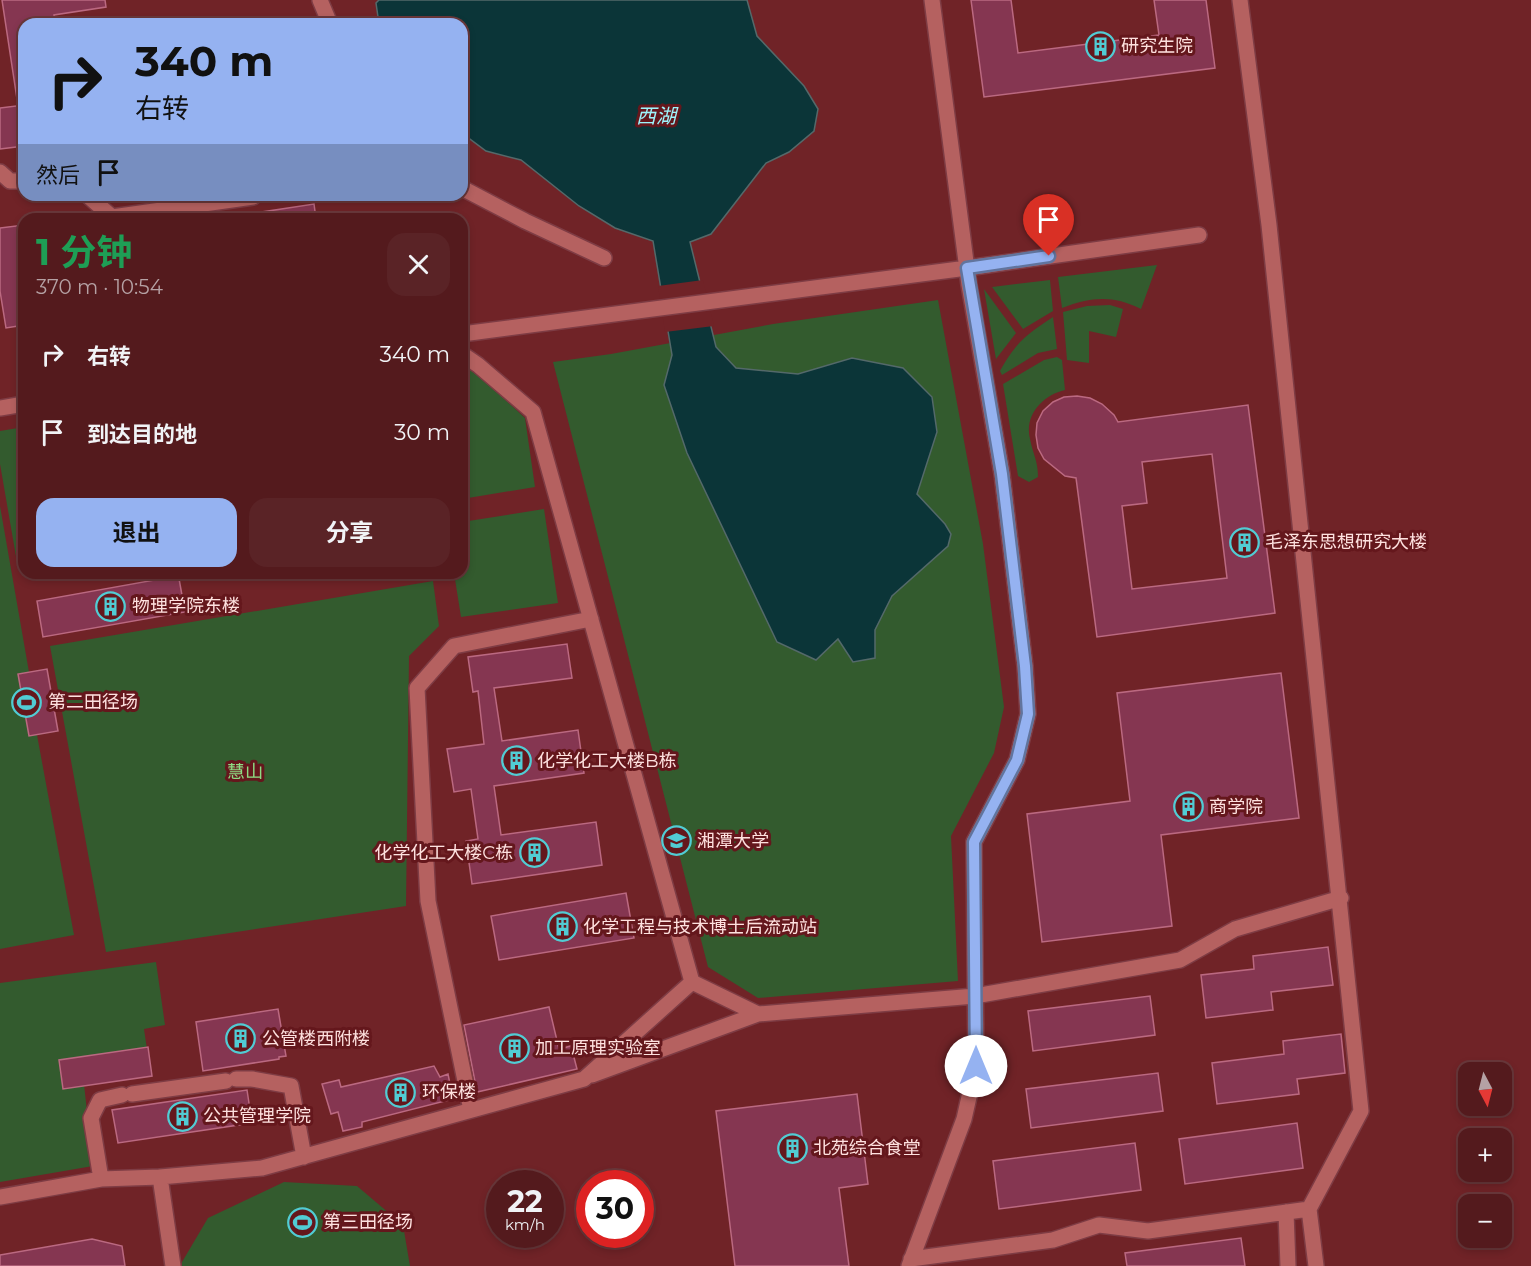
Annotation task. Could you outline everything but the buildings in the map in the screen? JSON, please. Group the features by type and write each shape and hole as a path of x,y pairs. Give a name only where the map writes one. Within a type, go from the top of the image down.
{"street":[{"path":"320,0 328,18"},
{"path":"932,0 967,268 1002,474 1025,666 1028,714 1017,760 974,842 976,1066 964,1119 910,1263 1053,1240 1099,1225 1149,1231 1309,1209"},
{"path":"1240,0 1269,225 1341,898 1361,1111 1309,1209 1316,1266"},
{"path":"0,172 10,181 18,180"},
{"path":"468,191 604,258"},
{"path":"94,201 107,213"},
{"path":"186,213 205,212 240,201"},
{"path":"468,333 967,268 1199,234"},
{"path":"468,358 533,412 692,982 758,1014"},
{"path":"0,408 18,405"},
{"path":"471,1110 428,901 417,688 454,646 591,619"},
{"path":"0,1197 101,1179 160,1177 262,1168 584,1078 758,1014 975,996 1180,960 1235,929 1341,898"},
{"path":"584,1078 692,982"},
{"path":"101,1179 91,1118 100,1100 231,1080 252,1079 291,1086 304,1157"},
{"path":"160,1177 173,1266"},
{"path":"1286,1212 1288,1266"}],"green space":[{"path":"1157,265 1141,309 1121,301 1102,299 1062,308 1058,277"},
{"path":"1050,280 1053,311 1023,329 992,287"},
{"path":"984,289 1016,333 996,359"},
{"path":"938,300 983,544 1004,707 994,753 951,836 958,981 758,998 708,967 553,362 611,354 773,324"},
{"path":"1110,305 1123,309 1116,337 1089,331 1089,363 1067,360 1063,312 1087,306"},
{"path":"1053,317 1057,349 1038,353 1002,375 1000,371 1017,346 1029,334"},
{"path":"1057,357 1062,360 1065,390 1049,396 1033,414 1029,430 1038,477 1029,482 1018,476 1003,384 1044,360"},
{"path":"468,369 474,371 525,418 535,487 468,498"},
{"path":"18,428 18,568 0,464 0,431"},
{"name":"第二田径场","path":"0,506 29,672 47,669 58,731 37,735 74,935 0,949"},
{"path":"544,509 558,603 461,617 455,579 468,579 468,521"},
{"name":"慧山","path":"433,581 439,626 409,656 406,906 106,952 50,646"},
{"path":"156,962 165,1025 144,1029 148,1056 82,1066 93,1166 0,1182 0,983"},
{"name":"第三田径场","path":"284,1182 357,1186 403,1225 410,1266 182,1266 182,1262 208,1218"}],"water":[{"name":"西湖","path":"379,0 747,0 757,36 804,86 818,109 814,131 789,152 766,163 711,234 690,242 716,347 736,368 798,374 852,358 903,368 932,397 937,432 917,494 945,524 951,534 948,546 892,596 875,630 875,658 853,662 838,639 816,660 777,642 687,453 664,385 672,355 653,241 615,228 579,206 521,160 486,151 468,138 468,18 378,18 376,3"}],"pier":[{"path":"703,280 714,326 665,332 658,286"}],"place":[{"name":"研究生院","path":"1100,46"},
{"name":"毛泽东思想研究大楼","path":"1244,542"},
{"name":"物理学院东楼","path":"111,606"},
{"name":"第二田径场","path":"27,702"},
{"name":"化学化工大楼B栋","path":"516,761"},
{"name":"商学院","path":"1188,807"},
{"name":"湘潭大学","path":"676,841"},
{"name":"化学化工大楼C栋","path":"534,853"},
{"name":"化学工程与技术博士后流动站","path":"562,927"},
{"name":"公管楼西附楼","path":"241,1039"},
{"name":"加工原理实验室","path":"514,1048"},
{"name":"环保楼","path":"401,1092"},
{"name":"公共管理学院","path":"182,1116"},
{"name":"北苑综合食堂","path":"792,1148"},
{"name":"第三田径场","path":"302,1222"}],"route":[{"path":"976,1066 974,842 1017,760 1028,714 1025,666 1002,474 967,268 1049,256"}]}
